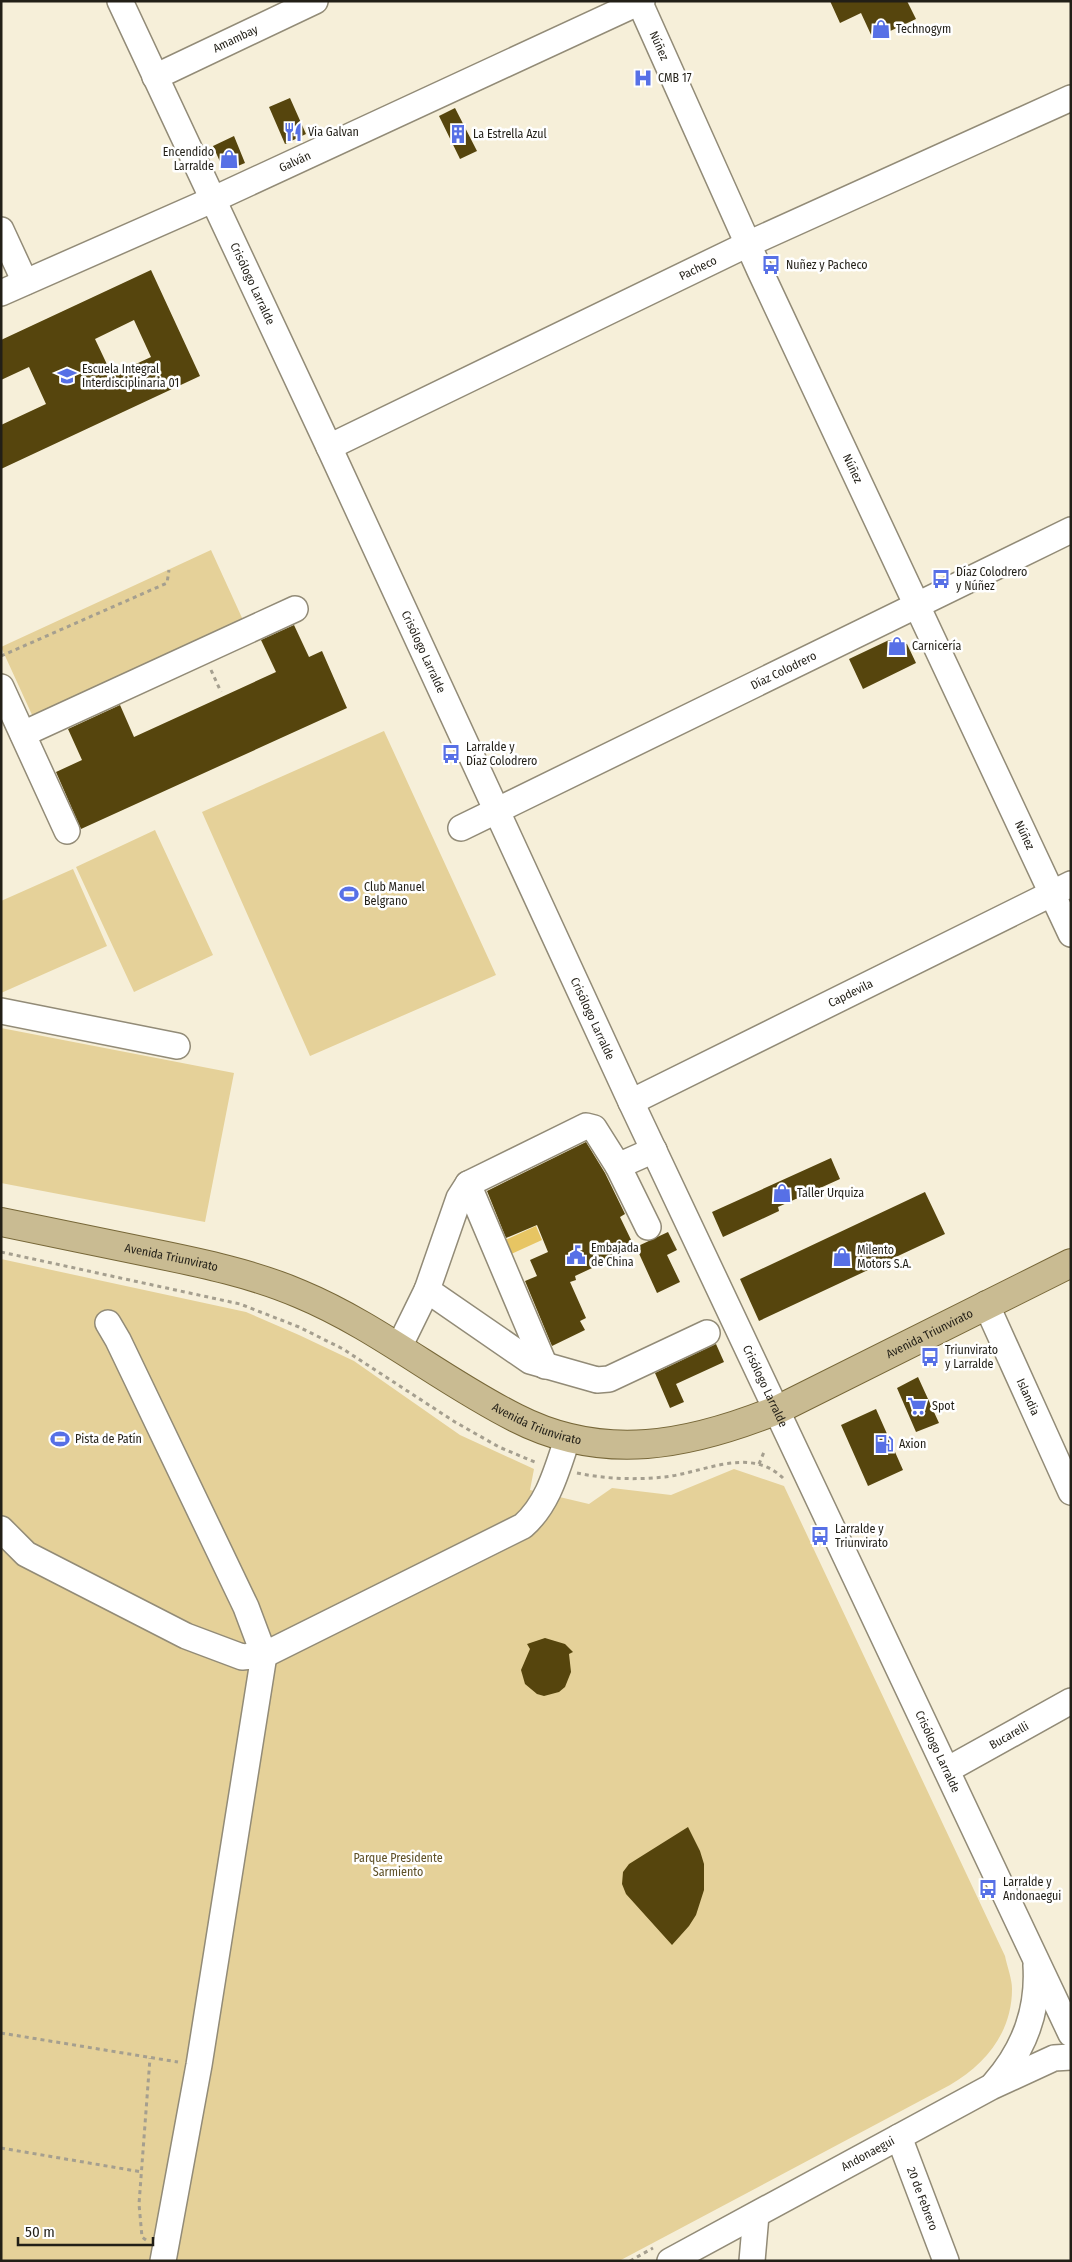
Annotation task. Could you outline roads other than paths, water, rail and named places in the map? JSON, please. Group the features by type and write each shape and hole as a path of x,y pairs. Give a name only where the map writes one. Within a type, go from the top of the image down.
{"main road":[{"name":"Avenida Triunvirato","path":"1,1222 190,1261 256,1278 298,1292 333,1308 517,1419 568,1437 626,1444 684,1441 717,1433 777,1410 1071,1263"}],"street":[{"name":"Crisólogo Larralde","path":"120,1 329,447 631,1102 1071,2034"},
{"name":"Amambay","path":"155,77 316,1"},
{"name":"Galván","path":"1,293 212,200 641,2"},
{"name":"Núñez","path":"641,2 748,244 916,605 1062,888 1071,934"},
{"name":"Pacheco","path":"329,447 748,244 1071,98"},
{"path":"1,230 25,282"},
{"name":"Díaz Colodrero","path":"461,828 498,812 1071,530"},
{"path":"22,734 295,610"},
{"path":"1,687 67,831"},
{"name":"Capdevila","path":"631,1102 1062,888"},
{"path":"1,1011 177,1046"},
{"path":"399,1347 427,1290 460,1198 468,1184 586,1126 594,1128 618,1166 648,1227"},
{"path":"618,1166 654,1150"},
{"path":"468,1184 545,1366"},
{"path":"427,1290 514,1352 545,1366 588,1379 608,1379 707,1332"},
{"name":"Islandia","path":"986,1304 1071,1492"},
{"path":"108,1323 118,1340 242,1599 264,1655 199,2065 163,2260"},
{"path":"1,1529 26,1554 186,1636 242,1657 264,1655 522,1526 534,1516 548,1495 568,1437"},
{"name":"Bucarelli","path":"947,1770 1071,1701"},
{"path":"991,2087 1007,2069 1020,2049 1030,2025 1037,1981 1035,1957"},
{"name":"Andonaegui","path":"663,2254 756,2215 991,2087 1054,2058 1071,2057"},
{"name":"20 de Febrero","path":"899,2137 946,2261"},
{"path":"752,2261 756,2215"}],"place":[{"name":"Technogym","path":"881,29"},
{"name":"CMB 17","path":"643,78"},
{"name":"Via Galvan","path":"293,132"},
{"name":"La Estrella Azul","path":"458,134"},
{"name":"Encendido Larralde","path":"229,159"},
{"name":"Nuñez y Pacheco","path":"771,265"},
{"name":"Escuela Integral Interdisciplinaria 01","path":"67,376"},
{"name":"Díaz Colodrero y Núñez","path":"941,579"},
{"name":"Carnicería","path":"897,646"},
{"name":"Larralde y Díaz Colodrero","path":"451,754"},
{"name":"Club Manuel Belgrano","path":"349,894"},
{"name":"Taller Urquiza","path":"782,1193"},
{"name":"Embajada de China","path":"576,1255"},
{"name":"Milento Motors S.A.","path":"842,1257"},
{"name":"Triunvirato y Larralde","path":"930,1357"},
{"name":"Spot","path":"917,1406"},
{"name":"Pista de Patín","path":"60,1439"},
{"name":"Axion","path":"884,1444"},
{"name":"Larralde y Triunvirato","path":"820,1536"},
{"name":"Larralde y Andonaegui","path":"988,1889"}],"park label":[{"name":"Parque Presidente Sarmiento","path":"398,1865"}]}
